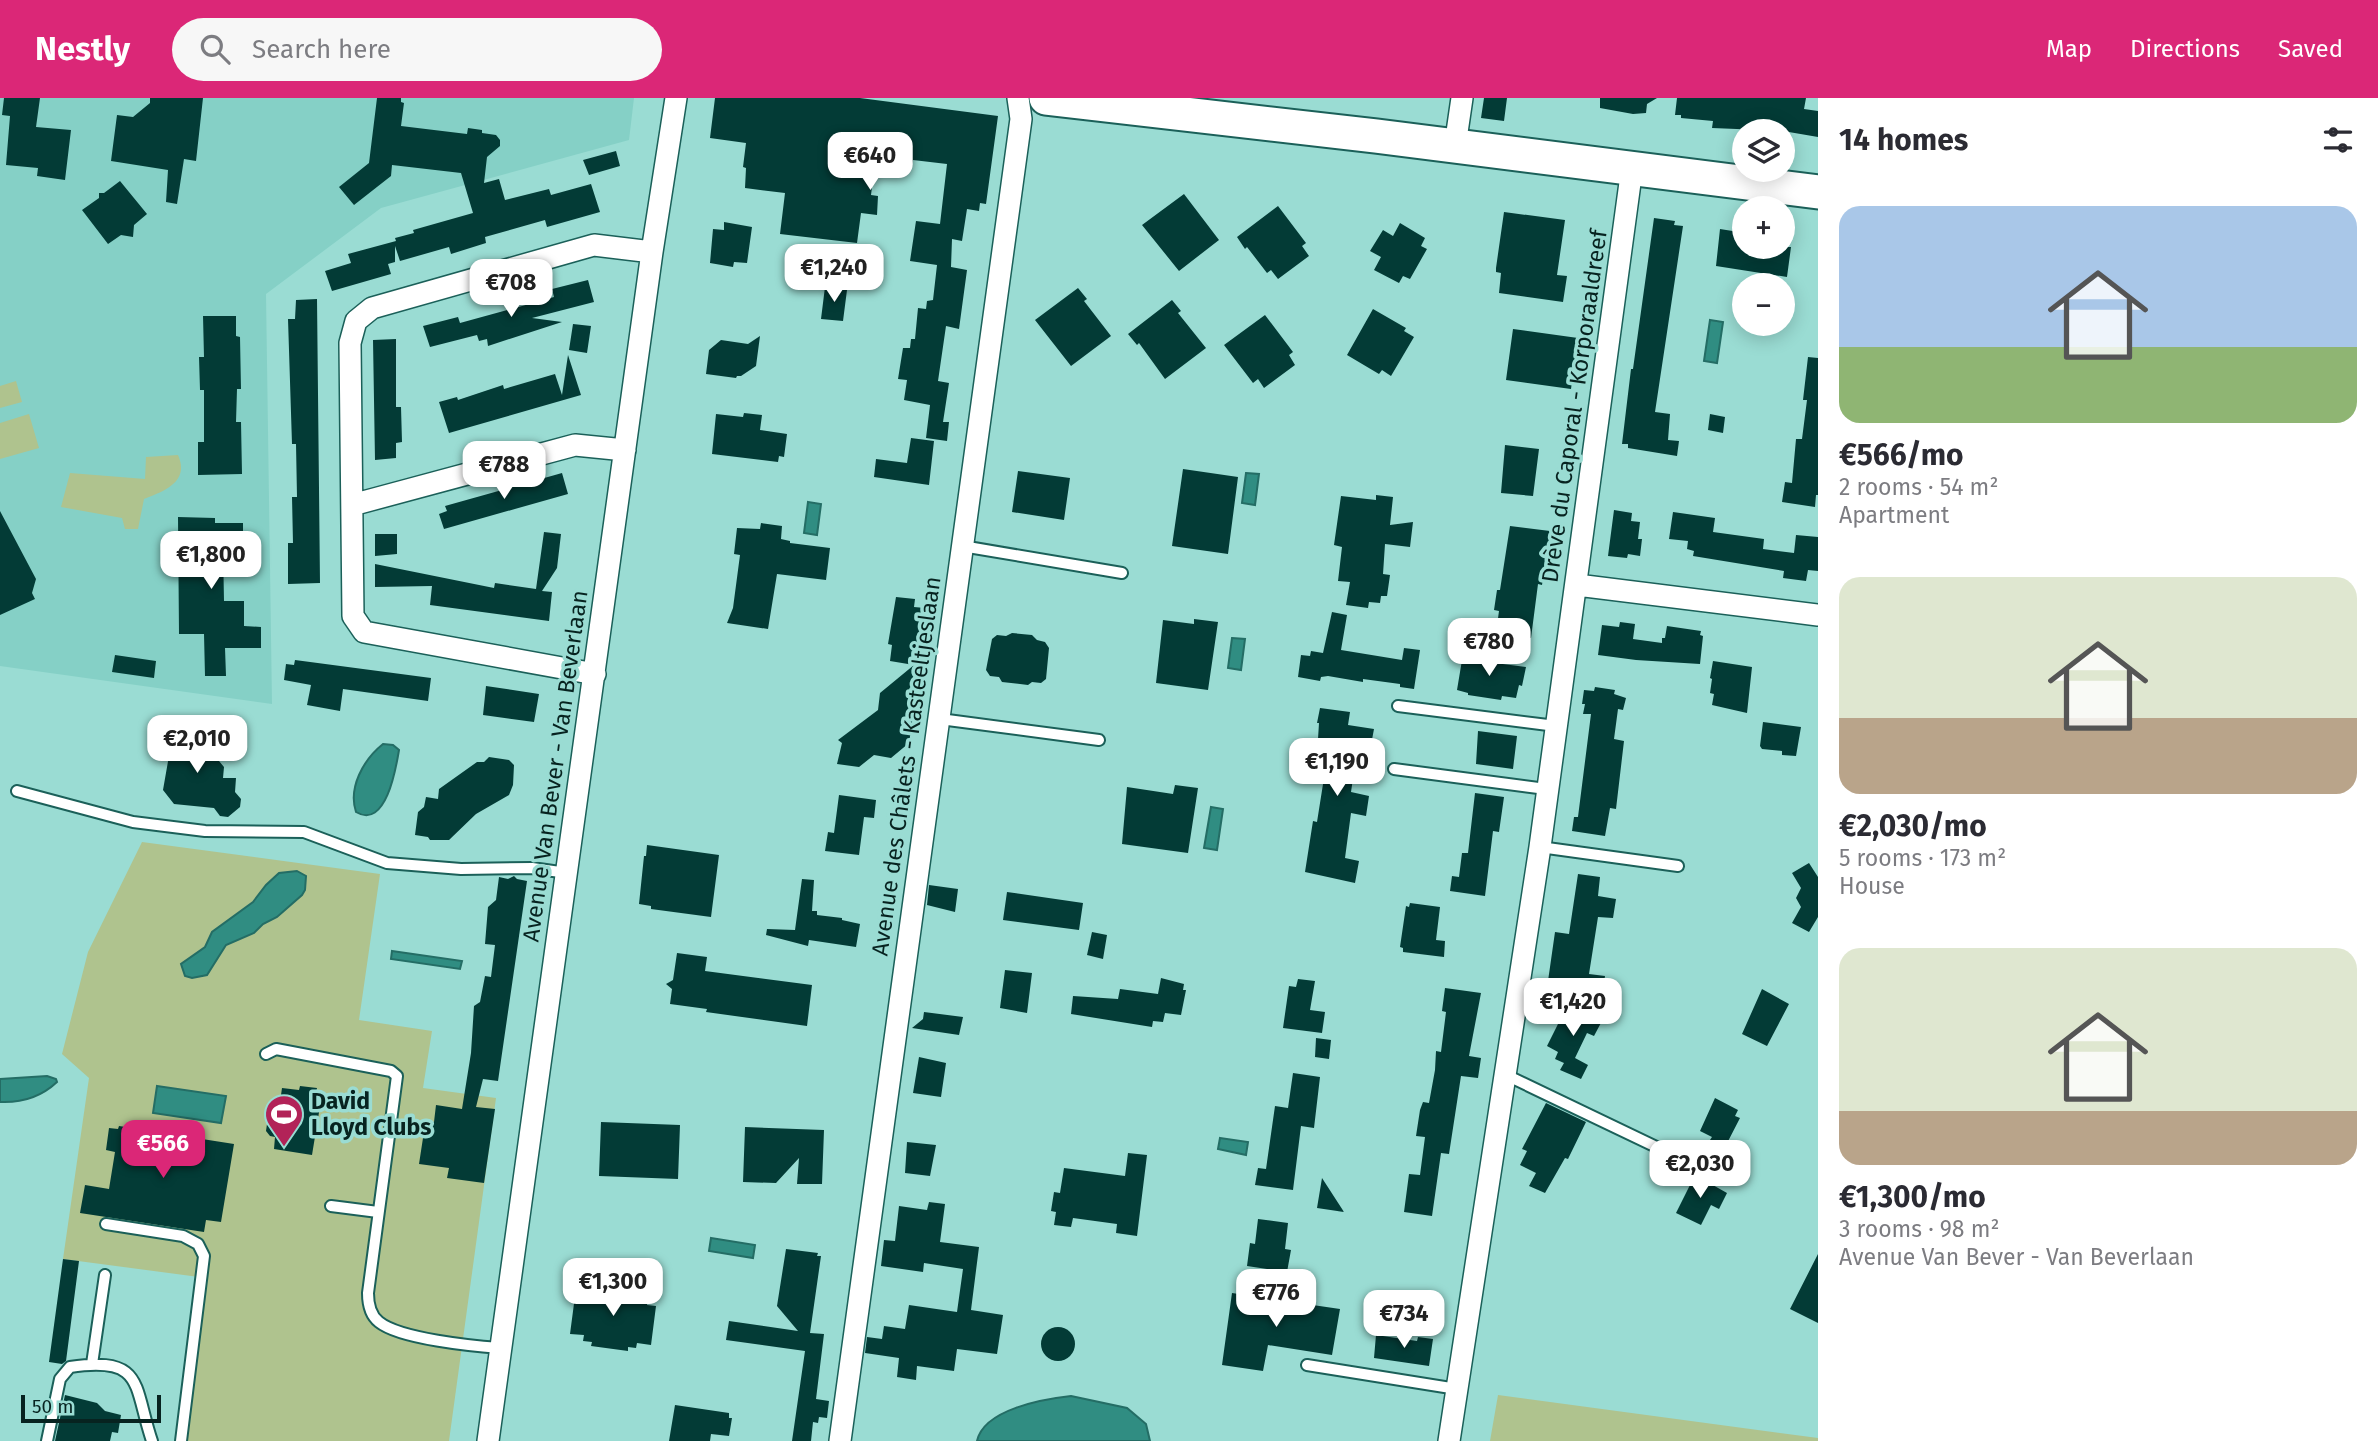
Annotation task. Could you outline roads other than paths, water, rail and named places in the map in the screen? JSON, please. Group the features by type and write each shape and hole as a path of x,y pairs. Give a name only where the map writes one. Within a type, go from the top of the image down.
{"main road":[{"path":"1046,98 1818,192"}],"street":[{"name":"Avenue Van Bever - Van Beverlaan","path":"488,1441 652,252 676,98"},
{"name":"Avenue des Châlets - Kasteeltjeslaan","path":"840,1441 1021,118 1018,98"},
{"path":"1455,146 1462,98"},
{"name":"Drève du Caporal - Korporaaldreef","path":"1449,1441 1540,847 1632,168"},
{"path":"595,674 364,632 353,617 350,343 356,321 372,308 594,246 652,252"},
{"path":"352,505 575,445 625,450"},
{"path":"1577,585 1818,615"}],"lane":[{"path":"962,546 1122,573"},
{"path":"1398,706 1556,726"},
{"path":"940,719 1099,740"},
{"path":"1394,769 1546,789"},
{"path":"18,791 134,822 205,831 304,832 387,863 461,869 532,868 567,873"},
{"path":"1540,847 1678,866"},
{"path":"266,1054 276,1049 391,1071 397,1076 368,1293 369,1308 377,1321 391,1329 454,1343 500,1348"},
{"path":"1506,1074 1671,1154"},
{"path":"331,1206 378,1212"},
{"path":"106,1224 183,1236 198,1244 204,1256 181,1441"},
{"path":"92,1364 105,1276"},
{"path":"47,1441 60,1379 70,1367 92,1364 120,1368 131,1375 138,1389 152,1441"},
{"path":"1307,1365 1457,1389"}],"place":[{"name":"David Lloyd Clubs","path":"284,1148"}]}
